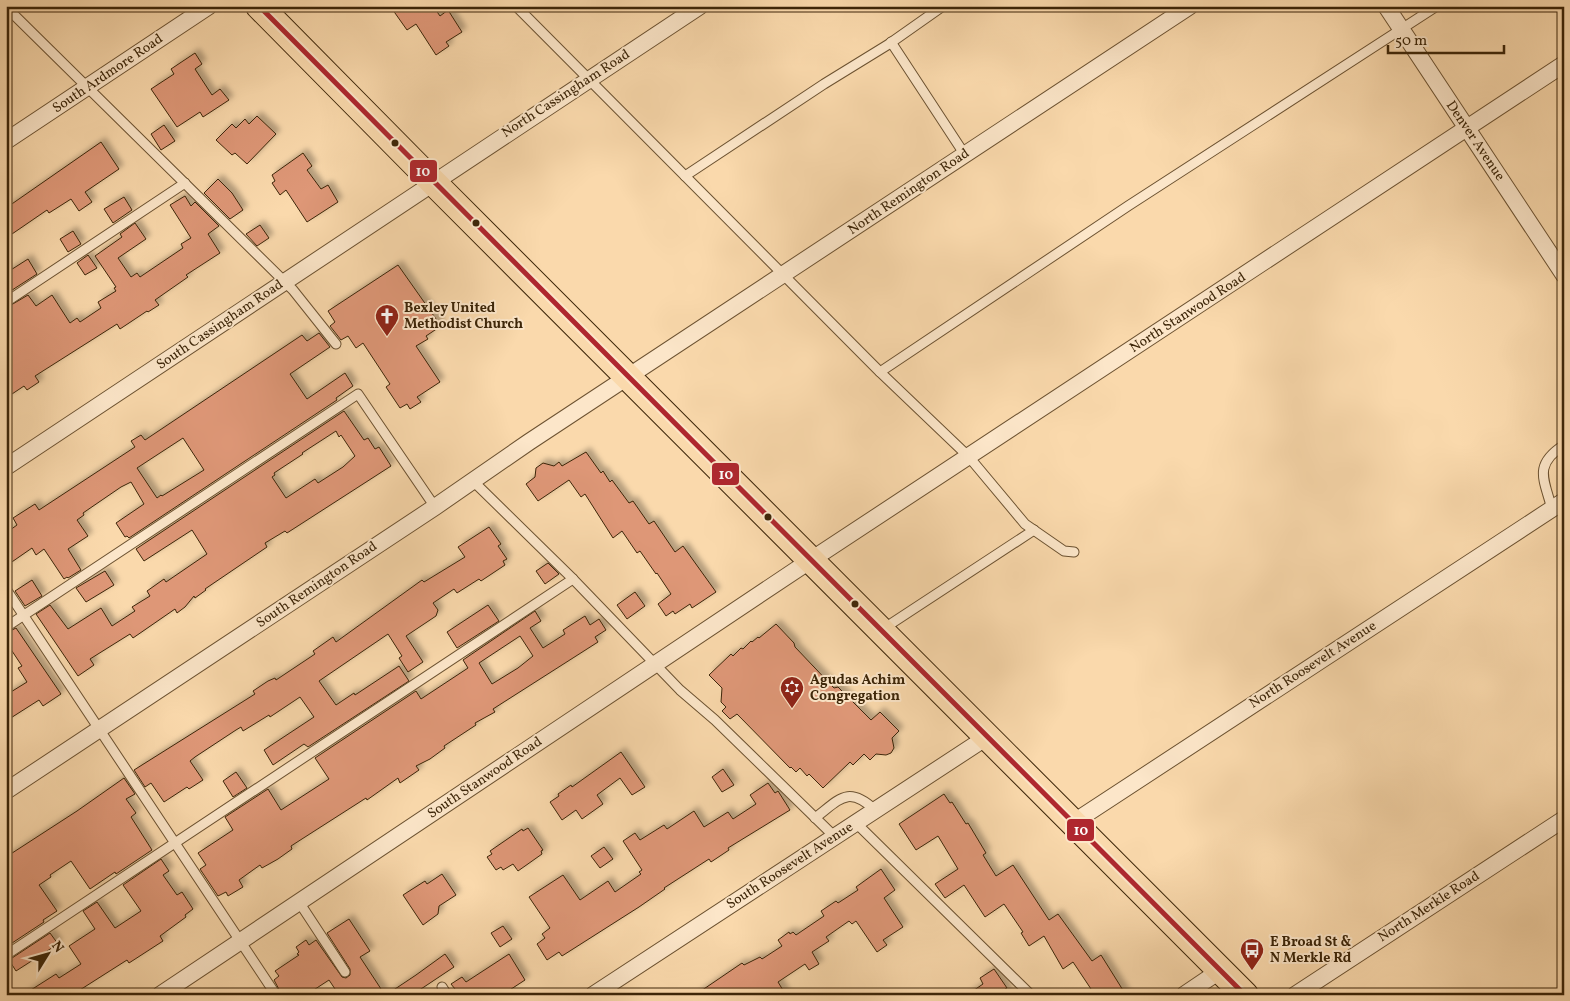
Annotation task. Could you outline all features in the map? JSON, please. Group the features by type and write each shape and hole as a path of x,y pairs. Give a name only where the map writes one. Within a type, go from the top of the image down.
{"main road":[{"path":"259,6 1246,995"}],"street":[{"name":"South Ardmore Road","path":"6,142 209,6"},
{"name":"North Cassingham Road","path":"433,182 700,6"},
{"name":"North Remington Road","path":"629,378 1190,6"},
{"name":"Denver Avenue","path":"1386,6 1564,275"},
{"name":"North Stanwood Road","path":"811,560 1564,64"},
{"name":"South Cassingham Road","path":"6,467 433,182"},
{"name":"South Remington Road","path":"6,791 529,442 629,378"},
{"name":"North Roosevelt Avenue","path":"1074,822 1558,505"},
{"name":"South Stanwood Road","path":"160,995 811,560"},
{"name":"South Roosevelt Avenue","path":"593,995 987,737"},
{"name":"North Merkle Road","path":"1295,995 1564,819"},
{"path":"1184,995 1221,970"}],"lane":[{"path":"516,6 880,372 969,457 1025,524 1064,551 1074,552"},
{"path":"685,176 943,6"},
{"path":"880,372 1128,206 1436,6"},
{"path":"6,7 285,282 336,344"},
{"path":"891,42 965,155"},
{"path":"6,302 185,183"},
{"path":"6,627 358,394 434,507"},
{"name":"North Roosevelt Avenue","path":"1558,505 1543,474 1544,466 1552,453 1564,445"},
{"path":"473,481 573,579 680,690 715,720 835,837"},
{"path":"881,630 1034,530"},
{"path":"6,955 573,579"},
{"path":"6,589 276,995"},
{"path":"815,818 847,796 854,796 866,802 875,810"},
{"path":"856,823 1031,995"},
{"path":"299,902 344,972"},
{"path":"442,987 447,995"}],"building":[{"path":"390,6 433,6 440,16 448,10 462,32 446,42 449,46 436,55 416,24 407,30"},
{"path":"195,53 202,64 195,69 212,95 220,89 229,100 203,117 200,112 177,127 151,89 174,74 171,69"},
{"path":"257,116 276,134 247,164 235,153 232,155 216,140 232,124 236,128 245,119 249,124"},
{"path":"164,125 175,141 161,150 151,134"},
{"path":"101,142 119,169 85,192 92,202 79,211 71,199 49,213 47,210 12,234 6,225 6,208"},
{"path":"303,153 312,166 307,170 321,189 328,185 338,202 307,222 286,190 280,195 272,183 275,181 272,175"},
{"path":"218,179 232,193 243,210 230,219 204,193"},
{"path":"185,196 191,206 195,202 219,226 208,234 220,253 186,275 188,277 155,300 159,305 120,329 117,324 35,376 39,382 27,390 24,386 6,398 6,308 28,295 36,306 52,295 70,323 77,318 80,322 101,308 98,302 116,291 114,288 116,287 95,256 122,237 120,234 135,223 146,239 118,258 131,277 137,273 140,277 183,248 181,244 191,238 170,205"},
{"path":"124,197 132,210 113,223 104,209"},
{"path":"260,225 269,238 257,246 246,234"},
{"path":"73,231 81,244 68,252 60,239"},
{"path":"88,255 97,268 85,275 77,263"},
{"path":"28,259 37,274 6,294 6,273"},
{"name":"Bexley United Methodist Church","path":"398,265 441,326 426,336 428,339 416,346 440,382 417,397 421,402 410,409 407,404 400,408 386,387 390,384 363,343 356,348 348,336 341,340 330,326 335,322 328,311"},
{"path":"319,333 330,347 290,374 307,399 345,373 353,386 336,398 337,400 129,538 125,537 116,523 144,504 131,482 121,487 83,513 84,515 77,520 88,536 68,549 81,570 68,578 64,579 44,549 36,555 32,548 6,566 6,533 17,525 13,518 35,504 39,510 135,447 131,441 141,435 145,440 302,335 307,341","holes":["183,438 204,470 157,498 137,468"]},
{"path":"344,411 364,440 368,438 375,449 379,447 391,466 287,533 285,531 265,543 267,547 205,589 195,598 194,596 177,613 175,609 133,638 130,634 90,659 94,665 78,676 36,614 50,605 68,629 101,608 112,626 135,611 132,607 150,596 147,591 164,579 166,582 207,554 192,530 144,561 136,549","holes":["336,431 339,437 341,435 355,456 343,467 318,483 315,479 286,498 272,477 275,475 274,473"]},
{"path":"586,452 601,473 603,471 610,482 612,480 629,503 633,501 649,524 654,521 675,552 683,546 716,592 692,608 690,604 675,614 673,611 666,616 658,604 671,594 640,551 637,553 622,531 613,538 585,494 581,497 569,480 538,501 526,484 535,477 536,468 543,463 554,466 559,462 562,466"},
{"path":"489,527 501,544 498,546 507,559 503,561 505,565 481,581 479,579 457,593 454,589 433,603 438,610 436,616 406,636 423,662 408,672 399,658 402,656 388,634 319,681 336,705 399,666 409,681 308,747 304,744 273,765 264,750 314,717 300,697 270,717 269,715 243,731 241,727 190,761 203,780 189,789 187,787 164,802 151,783 145,787 134,770 255,694 253,691 268,681 275,678 276,680 315,654 313,651 333,637 336,642 422,580 424,582 465,557 458,547"},
{"path":"548,563 559,574 545,584 536,571"},
{"path":"105,571 114,585 86,602 76,588"},
{"path":"32,580 42,596 25,606 15,591"},
{"path":"635,592 645,606 627,619 617,605"},
{"path":"488,605 499,621 457,648 447,632"},
{"path":"535,611 541,621 530,628 543,648 565,634 563,630 585,616 590,625 599,619 606,630 595,637 598,642 493,709 495,712 475,723 476,725 444,746 445,748 430,759 416,766 419,770 400,783 398,778 367,800 366,798 291,846 292,849 278,859 262,868 260,865 239,880 243,887 228,896 226,892 218,896 200,869 206,865 198,853 233,830 225,817 268,789 281,810 329,779 315,758 416,691 421,699 468,668 463,660","holes":["520,636 533,656 492,684 479,663"]},
{"name":"Agudas Achim Congregation","path":"776,624 834,688 838,687 871,720 880,712 899,731 892,738 894,748 891,753 886,755 876,754 870,760 864,754 853,765 850,762 823,788 800,768 796,772 790,768 737,714 730,719 722,711 726,707 721,702 722,688 709,675 731,654 733,656 741,648 743,649 751,641 759,638"},
{"path":"16,628 61,694 43,706 39,700 6,721 6,695 27,682 18,668 22,666 6,642 6,633"},
{"path":"621,752 645,787 632,795 620,778 597,795 603,804 582,819 576,810 562,820 550,802 559,796 558,794 571,785 572,787"},
{"path":"723,769 734,785 722,792 712,777"},
{"path":"236,772 247,788 233,797 223,781"},
{"path":"124,778 135,794 126,799 136,813 131,817 152,850 90,889 71,861 39,885 57,911 6,947 6,857"},
{"path":"768,783 775,793 778,791 790,810 728,848 729,850 711,862 709,859 664,888 639,907 562,956 559,952 547,960 537,944 545,938 542,934 550,928 529,897 563,875 580,900 608,881 615,892 641,874 639,872 642,870 623,841 635,833 640,840 664,825 667,829 694,811 704,827 728,812 733,819 756,804 750,795"},
{"path":"944,794 950,803 952,802 966,824 968,823 986,853 983,855 996,876 1013,865 1049,920 1058,914 1092,961 1101,955 1126,995 1095,995 1073,962 1063,969 1044,936 1029,946 1021,933 1023,932 1004,904 985,917 964,885 945,898 935,884 958,869 938,836 916,850 899,824"},
{"path":"528,828 543,850 541,851 542,854 518,871 513,864 503,870 501,867 496,870 487,857 492,854 490,851 522,829 523,831"},
{"path":"604,847 613,859 600,868 591,856"},
{"path":"161,859 169,871 163,875 177,895 182,892 193,909 185,915 186,917 160,936 163,941 129,963 127,960 72,995 23,995 56,974 59,978 81,964 69,946 95,929 83,911 97,902 115,928 141,911 123,885"},
{"path":"881,869 895,890 884,898 903,927 883,940 887,945 877,952 856,921 852,924 849,921 826,937 829,941 812,952 819,964 809,970 805,964 778,982 786,995 695,995 742,963 744,965 760,957 762,959 782,946 778,940 789,932 790,934 793,932 796,935 824,916 821,911 858,890 856,887"},
{"path":"442,874 456,895 439,906 438,914 423,925 403,895 425,881 427,884"},
{"path":"349,919 370,951 360,957 385,995 339,995 329,980 306,995 282,995 274,980 279,976 275,971 299,955 297,954 299,952 296,947 306,940 309,945 316,940 342,977 346,978 350,975 350,969 327,933"},
{"path":"503,926 512,939 500,947 491,933"},
{"path":"50,933 58,944 16,971 9,960"},
{"path":"445,954 454,967 412,995 386,995 416,975"},
{"path":"509,954 525,980 502,995 453,995 452,991 455,989 451,984 462,977 466,982"},
{"path":"994,969 1007,988 1005,989 1009,995 967,995 983,984 980,978"}],"transit line":[{"name":"10","path":"259,6 1245,995"}],"place":[{"name":"Bexley United Methodist Church","path":"387,337"},
{"name":"Agudas Achim Congregation","path":"792,709"},
{"name":"E Broad St & N Merkle Rd","path":"1252,971"}]}
